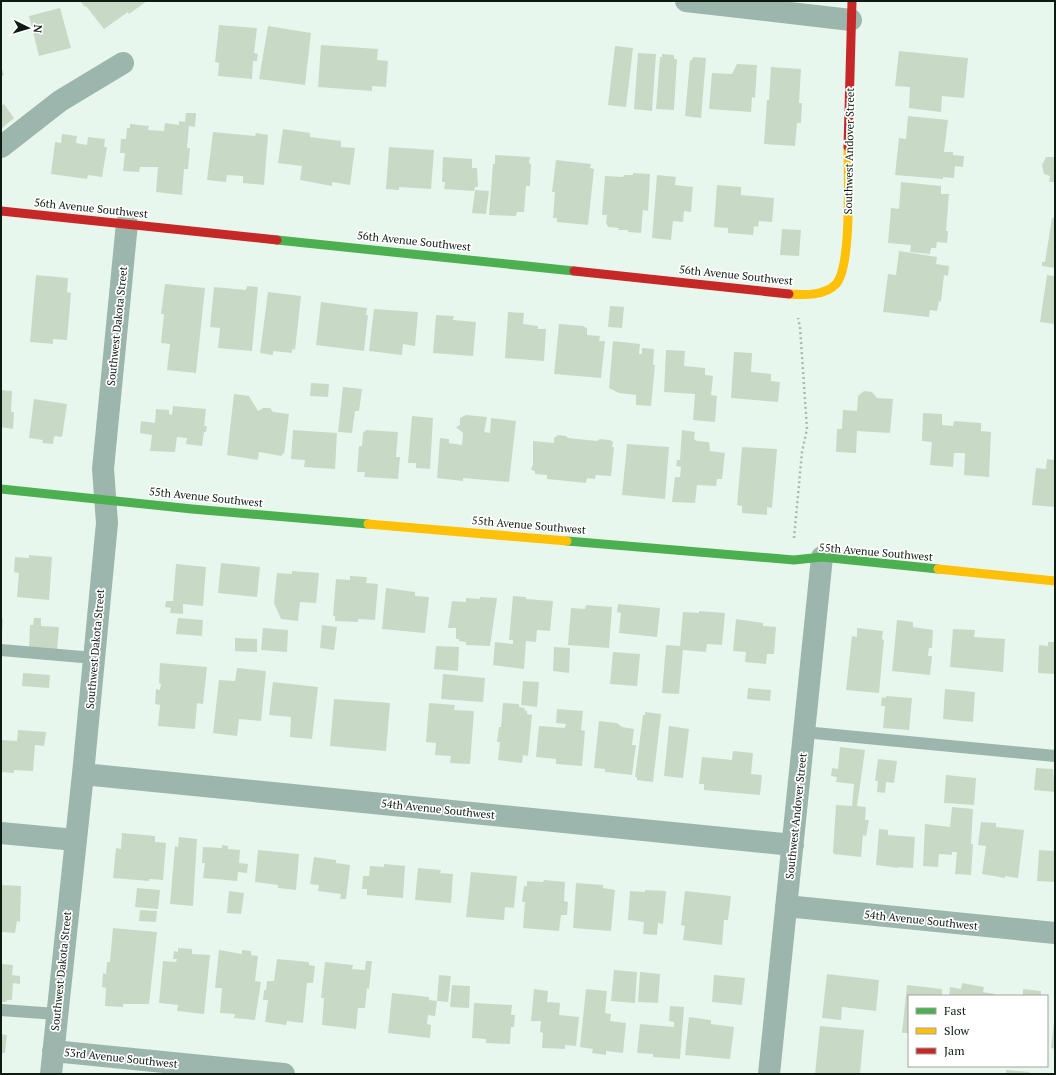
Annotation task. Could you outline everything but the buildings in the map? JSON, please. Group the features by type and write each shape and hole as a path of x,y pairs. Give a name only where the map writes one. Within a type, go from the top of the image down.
{"street":[{"path":"686,1 852,10"},
{"name":"Southwest Andover Street","path":"824,292 836,284 846,251 852,10"},
{"path":"1,147 60,101 123,63"},
{"name":"56th Avenue Southwest","path":"1,211 809,295 824,292"},
{"name":"Southwest Dakota Street","path":"51,1074 94,658 106,523 103,469 127,223"},
{"name":"55th Avenue Southwest","path":"1,489 104,500 794,560 822,557 1055,581"},
{"name":"Southwest Andover Street","path":"770,1074 822,557"},
{"name":"54th Avenue Southwest","path":"83,774 793,845"},
{"path":"1,833 75,840"},
{"name":"54th Avenue Southwest","path":"786,906 1055,933"},
{"name":"53rd Avenue Southwest","path":"53,1051 284,1074"}],"lane":[{"path":"1,650 94,658"},
{"path":"804,732 1055,756"},
{"path":"1,1010 57,1014"}],"path":[{"path":"794,532 802,452 807,429 800,327 798,318"}],"traffic: fast":[{"path":"277,240 574,271"},
{"path":"1,489 192,509 368,524"},
{"path":"567,541 794,560 822,557 938,569"}],"traffic: slow":[{"path":"789,294 814,294 826,291 836,284 841,274 845,259 847,240 848,147"},
{"path":"368,524 567,541"},
{"path":"938,569 1055,581"}],"traffic: jam":[{"path":"848,147 852,1"},
{"path":"1,211 277,240"},
{"path":"574,271 789,294"}]}
